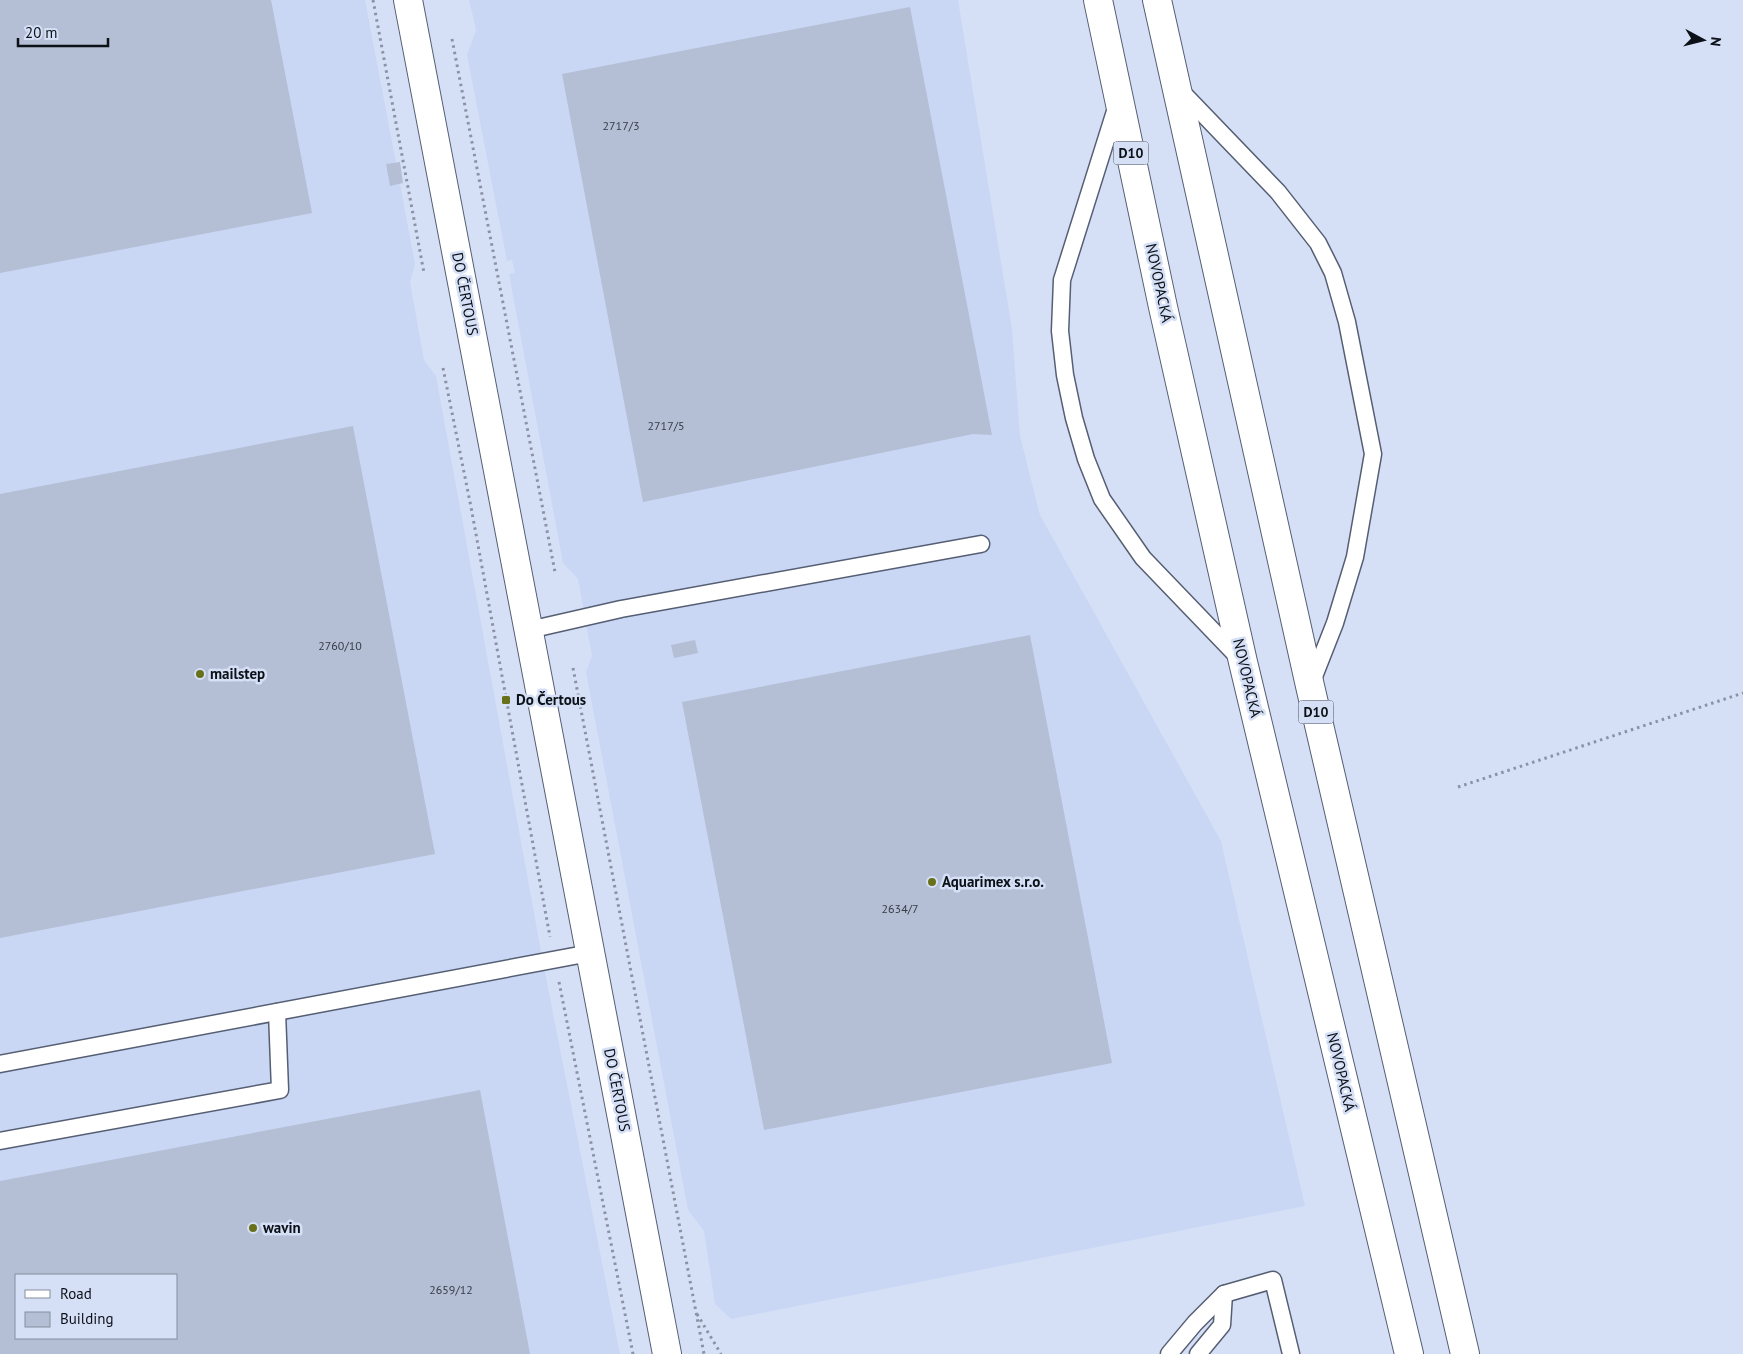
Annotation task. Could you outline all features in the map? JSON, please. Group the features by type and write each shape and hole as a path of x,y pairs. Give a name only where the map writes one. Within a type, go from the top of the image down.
{"main road":[{"name":"DO ČERTOUS","path":"408,0 667,1354"},
{"name":"NOVOPACKÁ","path":"1098,0 1243,662 1409,1354"},
{"name":"D10","path":"1157,0 1310,686 1464,1348"}],"lane":[{"path":"1176,85 1278,192 1318,243 1333,273 1347,322 1373,454 1355,557 1335,622 1310,686"},
{"path":"1119,98 1062,280 1060,332 1065,375 1072,409 1086,459 1102,499 1143,558 1243,662"},
{"path":"529,630 621,610 981,544"},
{"path":"0,1064 590,953"},
{"path":"0,1140 280,1090 277,1012"},
{"path":"1168,1354 1224,1294 1273,1280 1290,1354"},
{"path":"1198,1354 1222,1325 1224,1294"}],"path":[{"path":"373,0 424,274"},
{"path":"452,39 555,572"},
{"path":"443,368 473,516 554,960 633,1354"},
{"path":"573,668 704,1354"},
{"path":"1458,787 1743,693"},
{"path":"696,1312 721,1354"}],"shaded area":[{"path":"0,0 365,0 396,163 386,164 391,185 400,184 415,264 410,282 424,360 436,376 543,962 620,1354 0,1354"},
{"path":"469,0 958,0 1012,329 1020,436 1040,515 1221,841 1305,1206 731,1319 715,1304 704,1231 688,1210 586,672 592,656 578,579 563,563 509,274 515,273 512,260 507,261 467,55 476,30"}],"building":[{"path":"0,0 271,0 312,213 0,273"},
{"path":"910,7 992,435 973,434 643,502 562,74"},
{"path":"400,162 403,183 390,186 386,164"},
{"name":"mailstep","path":"353,426 435,854 0,938 0,494"},
{"path":"1030,635 1112,1063 764,1130 682,702"},
{"path":"695,640 698,653 674,658 671,645"},
{"name":"wavin","path":"480,1090 530,1354 0,1354 0,1181"}],"place":[{"name":"mailstep","path":"200,674"},
{"name":"Do Čertous","path":"506,700"},
{"name":"Aquarimex s.r.o.","path":"932,882"},
{"name":"wavin","path":"253,1228"}]}
